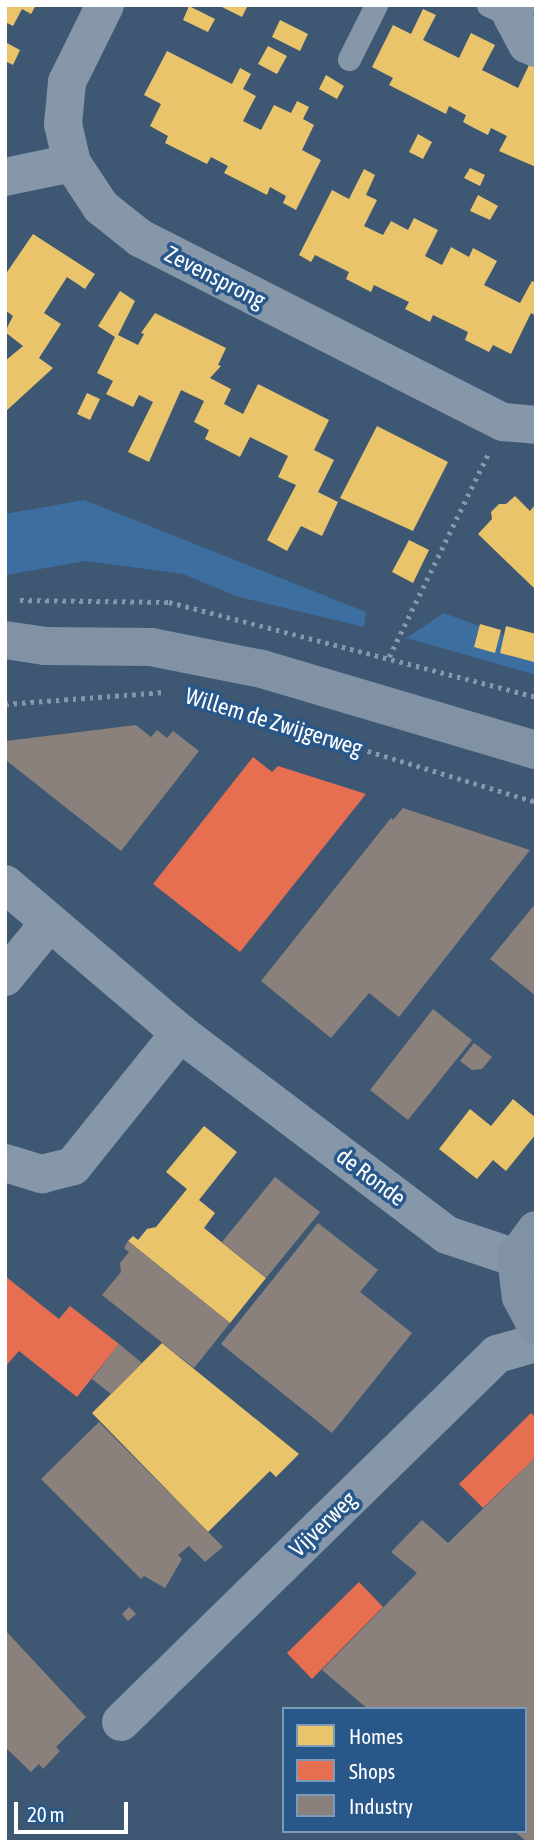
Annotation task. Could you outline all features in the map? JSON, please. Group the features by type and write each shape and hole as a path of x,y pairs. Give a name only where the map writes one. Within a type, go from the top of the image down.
{"main road":[{"name":"Willem de Zwijgerweg","path":"5,640 45,646 151,648 262,669 536,750"},
{"name":"Willem de Zwijgerweg","path":"5,655 45,646"},
{"name":"de Ronde","path":"526,1244 521,1297 536,1325"}],"street":[{"name":"Zevensprong","path":"104,5 67,82 63,124 72,163 102,208 139,239 520,423"},
{"path":"506,9 527,44 536,48"},
{"path":"8,181 72,163"},
{"name":"de Ronde","path":"5,884 180,1033 447,1235 526,1244"},
{"path":"5,977 49,923"},
{"path":"5,1163 42,1174 73,1166 180,1033"},
{"name":"Vijverweg","path":"121,1722 497,1354 536,1343"}],"lane":[{"path":"349,59 376,5"}],"path":[{"path":"389,657 520,423"},
{"name":"Willem de Zwijgerweg","path":"5,704 173,691"},
{"name":"Willem de Zwijgerweg","path":"186,695 536,802"}],"shaded area":[{"path":"84,500 366,612 364,627 239,597 183,574 86,561 5,575 5,514"},
{"path":"444,613 536,647 536,675 406,638"}],"building: Homes":[{"path":"5,5 36,5 31,14 22,9 13,26 5,22"},
{"path":"218,5 248,5 242,17"},
{"path":"189,6 215,19 208,32 183,20"},
{"path":"423,9 436,15 423,40 459,58 471,33 495,45 482,70 518,88 530,63 536,66 536,167 499,151 507,136 491,128 488,135 463,122 466,115 449,106 446,114 389,85 393,78 372,67 393,25 411,34"},
{"path":"280,20 308,34 300,51 272,37"},
{"path":"5,42 20,50 13,65 5,61"},
{"path":"268,46 287,56 277,74 258,64"},
{"path":"167,51 232,84 240,68 251,74 243,89 256,96 243,121 261,130 274,105 291,113 297,101 309,107 303,119 314,125 302,150 321,160 296,210 283,203 286,196 270,187 267,195 224,173 228,166 211,157 207,164 165,143 168,136 150,126 161,104 144,95"},
{"path":"326,75 344,86 337,99 319,89"},
{"path":"418,134 432,142 423,159 409,152"},
{"path":"470,168 485,175 480,186 464,178"},
{"path":"364,169 375,175 366,195 377,200 364,226 383,235 391,221 408,230 414,218 438,230 425,256 442,265 451,247 469,257 473,248 497,261 484,285 520,303 532,281 536,283 536,316 531,313 511,354 493,345 489,352 465,340 468,332 433,315 430,322 405,309 409,302 374,285 371,292 346,279 349,272 315,255 311,262 299,255 332,190 349,199"},
{"path":"478,195 498,206 490,220 470,211"},
{"path":"33,234 95,274 85,289 67,277 44,313 61,324 39,358 53,368 5,412 5,361 23,346 5,332 13,316 5,310 5,275"},
{"path":"120,291 135,301 118,335 138,345 144,334 141,333 155,313 226,348 218,365 221,366 210,378 231,389 224,404 243,414 258,384 329,420 314,450 334,460 318,492 338,502 322,536 301,526 287,551 267,540 296,485 278,477 288,456 250,437 240,457 205,439 209,430 194,422 204,401 181,390 149,462 128,452 153,402 139,395 133,407 106,394 113,381 97,373 115,337 98,326"},
{"path":"87,393 100,399 90,420 77,414"},
{"path":"377,426 448,462 413,531 340,498"},
{"path":"515,496 530,511 536,504 536,590 478,534 492,519 491,512 499,504 506,504"},
{"path":"409,540 429,550 413,583 392,572"},
{"path":"480,624 501,630 495,653 474,647"},
{"path":"506,626 536,634 534,662 500,653"},
{"path":"513,1099 536,1118 536,1134 506,1171 493,1160 477,1179 439,1149 470,1109 491,1126"},
{"path":"204,1126 237,1152 199,1200 215,1213 204,1228 266,1278 230,1323 128,1241 133,1236 138,1240 147,1229 156,1227 187,1189 166,1172"},
{"path":"162,1343 299,1454 276,1477 270,1471 208,1532 92,1413"}],"building: Shops":[{"path":"253,757 272,772 278,766 366,794 240,952 153,884"},
{"path":"5,1276 59,1319 70,1306 119,1344 77,1397 19,1351 5,1367"},
{"path":"531,1413 536,1418 536,1457 483,1508 459,1484"},
{"path":"359,1582 383,1607 312,1679 287,1653"}],"building: Industry":[{"path":"136,725 151,737 157,730 167,738 173,731 199,751 121,851 7,761 6,741"},
{"path":"403,808 530,850 399,1017 369,993 331,1038 261,981 391,818 393,820"},
{"path":"536,903 536,996 490,959"},
{"path":"433,1009 472,1040 408,1120 370,1090"},
{"path":"474,1043 492,1057 482,1069 472,1070 460,1061"},
{"path":"275,1177 320,1212 266,1278 222,1242"},
{"path":"318,1223 378,1270 360,1292 412,1333 332,1433 221,1344"},
{"path":"128,1241 230,1323 194,1368 102,1295 121,1272 120,1263 129,1252 124,1248"},
{"path":"119,1344 142,1363 111,1394 92,1379"},
{"path":"99,1422 223,1547 205,1562 189,1546 178,1555 182,1559 165,1588 144,1576 141,1579 41,1479"},
{"path":"536,1457 536,1842 527,1842 516,1833 527,1833 527,1707 366,1707 322,1670 417,1573 391,1552 422,1520 448,1543"},
{"path":"129,1607 136,1614 128,1621 122,1614"},
{"path":"5,1630 86,1717 56,1747 60,1751 43,1769 39,1764 31,1772 5,1747"}]}
